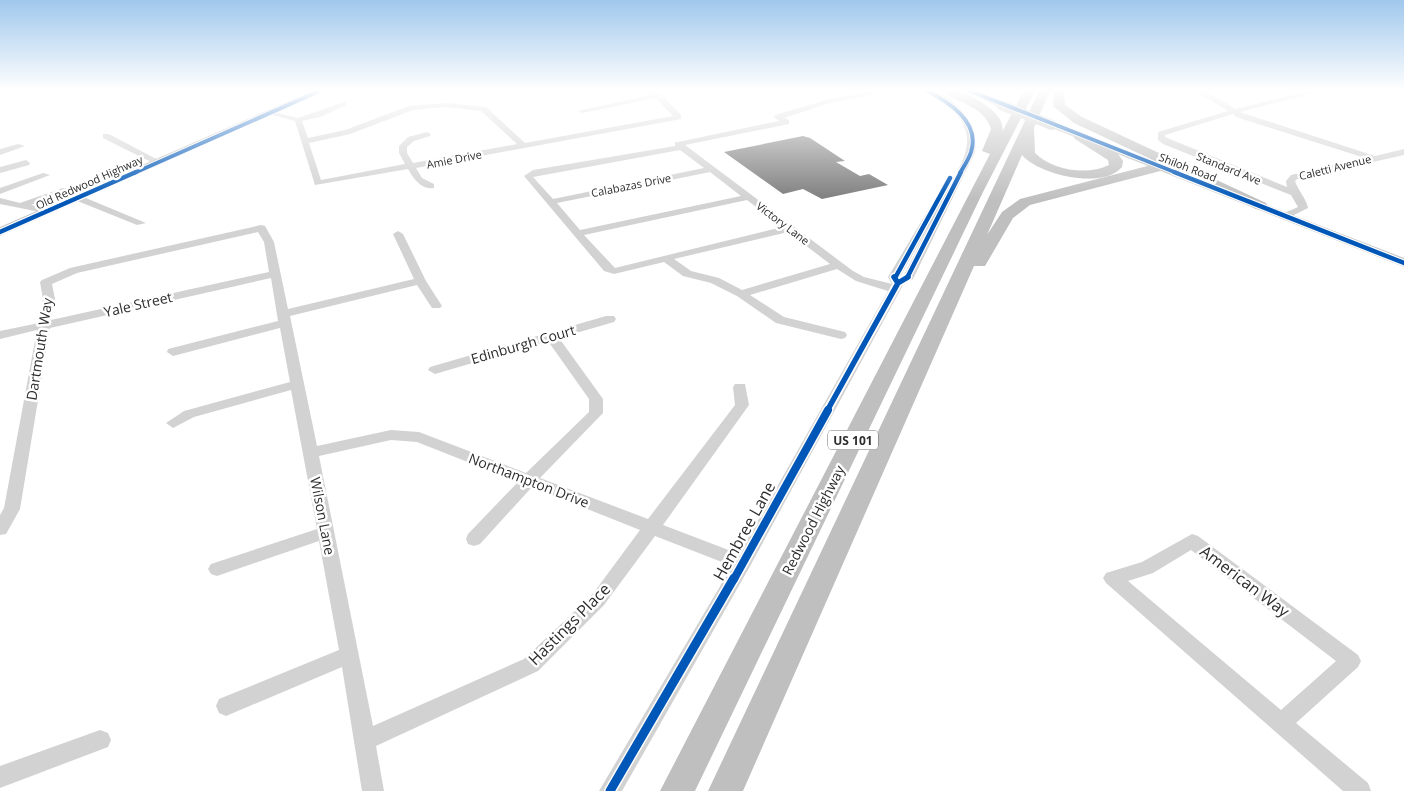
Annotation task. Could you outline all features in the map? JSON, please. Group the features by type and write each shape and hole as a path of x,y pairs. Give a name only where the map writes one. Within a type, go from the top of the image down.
{"highway":[{"path":"976,192 997,126"},
{"name":"Redwood Highway","path":"677,791 1010,126"},
{"name":"Redwood Highway","path":"725,791 958,278 1014,126"},
{"path":"1025,126 1028,154 1037,162 1055,169 1080,174 1105,172 1115,167 1116,161 1113,157 1078,136"},
{"path":"1091,126 1261,206"},
{"path":"958,278 974,270 1007,215 1025,202 1159,167"},
{"path":"1139,172 1195,181"}],"main road":[{"name":"Old Redwood Highway","path":"0,232 239,126"},
{"name":"Shiloh Road","path":"1054,126 1404,263"}],"street":[{"path":"300,126 305,141 347,132 363,126"},
{"path":"502,126 524,146"},
{"name":"Amie Drive","path":"305,141 318,184 627,126"},
{"path":"768,126 529,174 529,178 576,234 608,269 614,271 790,228"},
{"name":"Hembree Lane","path":"896,286 894,277 964,151 961,126"},
{"name":"Hembree Lane","path":"610,791 743,563 896,286 906,279 947,202 973,144 970,126"},
{"name":"Standard Ave","path":"1183,126 1161,134 1161,138 1166,142 1294,193"},
{"path":"1275,126 1372,158"},
{"path":"427,134 411,139 403,146 404,153 419,180 431,186"},
{"path":"106,136 158,162"},
{"name":"Victory Lane","path":"680,145 860,279 896,286"},
{"path":"0,152 22,146"},
{"name":"Caletti Avenue","path":"1285,216 1303,208 1303,204 1294,193 1290,181 1294,177 1404,152"},
{"path":"0,170 26,163"},
{"name":"Calabazas Drive","path":"550,202 712,169"},
{"path":"0,191 46,176"},
{"path":"23,205 66,190"},
{"path":"576,234 749,197"},
{"path":"78,198 141,223"},
{"path":"0,201 47,212"},
{"name":"Dartmouth Way","path":"0,529 12,509 49,299 46,282 74,270 261,228 269,242"},
{"path":"398,234 420,281 436,306"},
{"name":"Wilson Lane","path":"269,242 350,655 373,791"},
{"path":"666,258 687,274 715,280 742,294 758,308 780,320 841,335"},
{"path":"742,294 839,265"},
{"name":"Yale Street","path":"0,335 275,274"},
{"path":"173,352 284,318 420,281"},
{"name":"Edinburgh Court","path":"436,370 610,319"},
{"path":"474,539 529,480 596,413 596,399 551,336"},
{"path":"173,423 189,414 297,384"},
{"name":"Hastings Place","path":"365,740 531,665 598,600 742,405 740,387"},
{"name":"Northampton Drive","path":"310,453 391,435 419,437 743,563"},
{"path":"217,569 326,532"},
{"name":"American Way","path":"1281,723 1351,661 1192,541 1147,568 1112,578 1360,791"},
{"path":"226,706 350,655"},
{"path":"0,778 100,740"}],"building":[{"path":"803,136 810,138 845,161 836,162 860,176 869,174 888,185 822,199 803,189 783,194 724,152"}],"cycle path":[{"path":"0,232 240,126"},
{"path":"610,791 743,563 898,283 907,279 971,152 973,141 968,126"},
{"path":"1058,126 1404,263"},
{"path":"898,283 894,277 950,178"}]}
